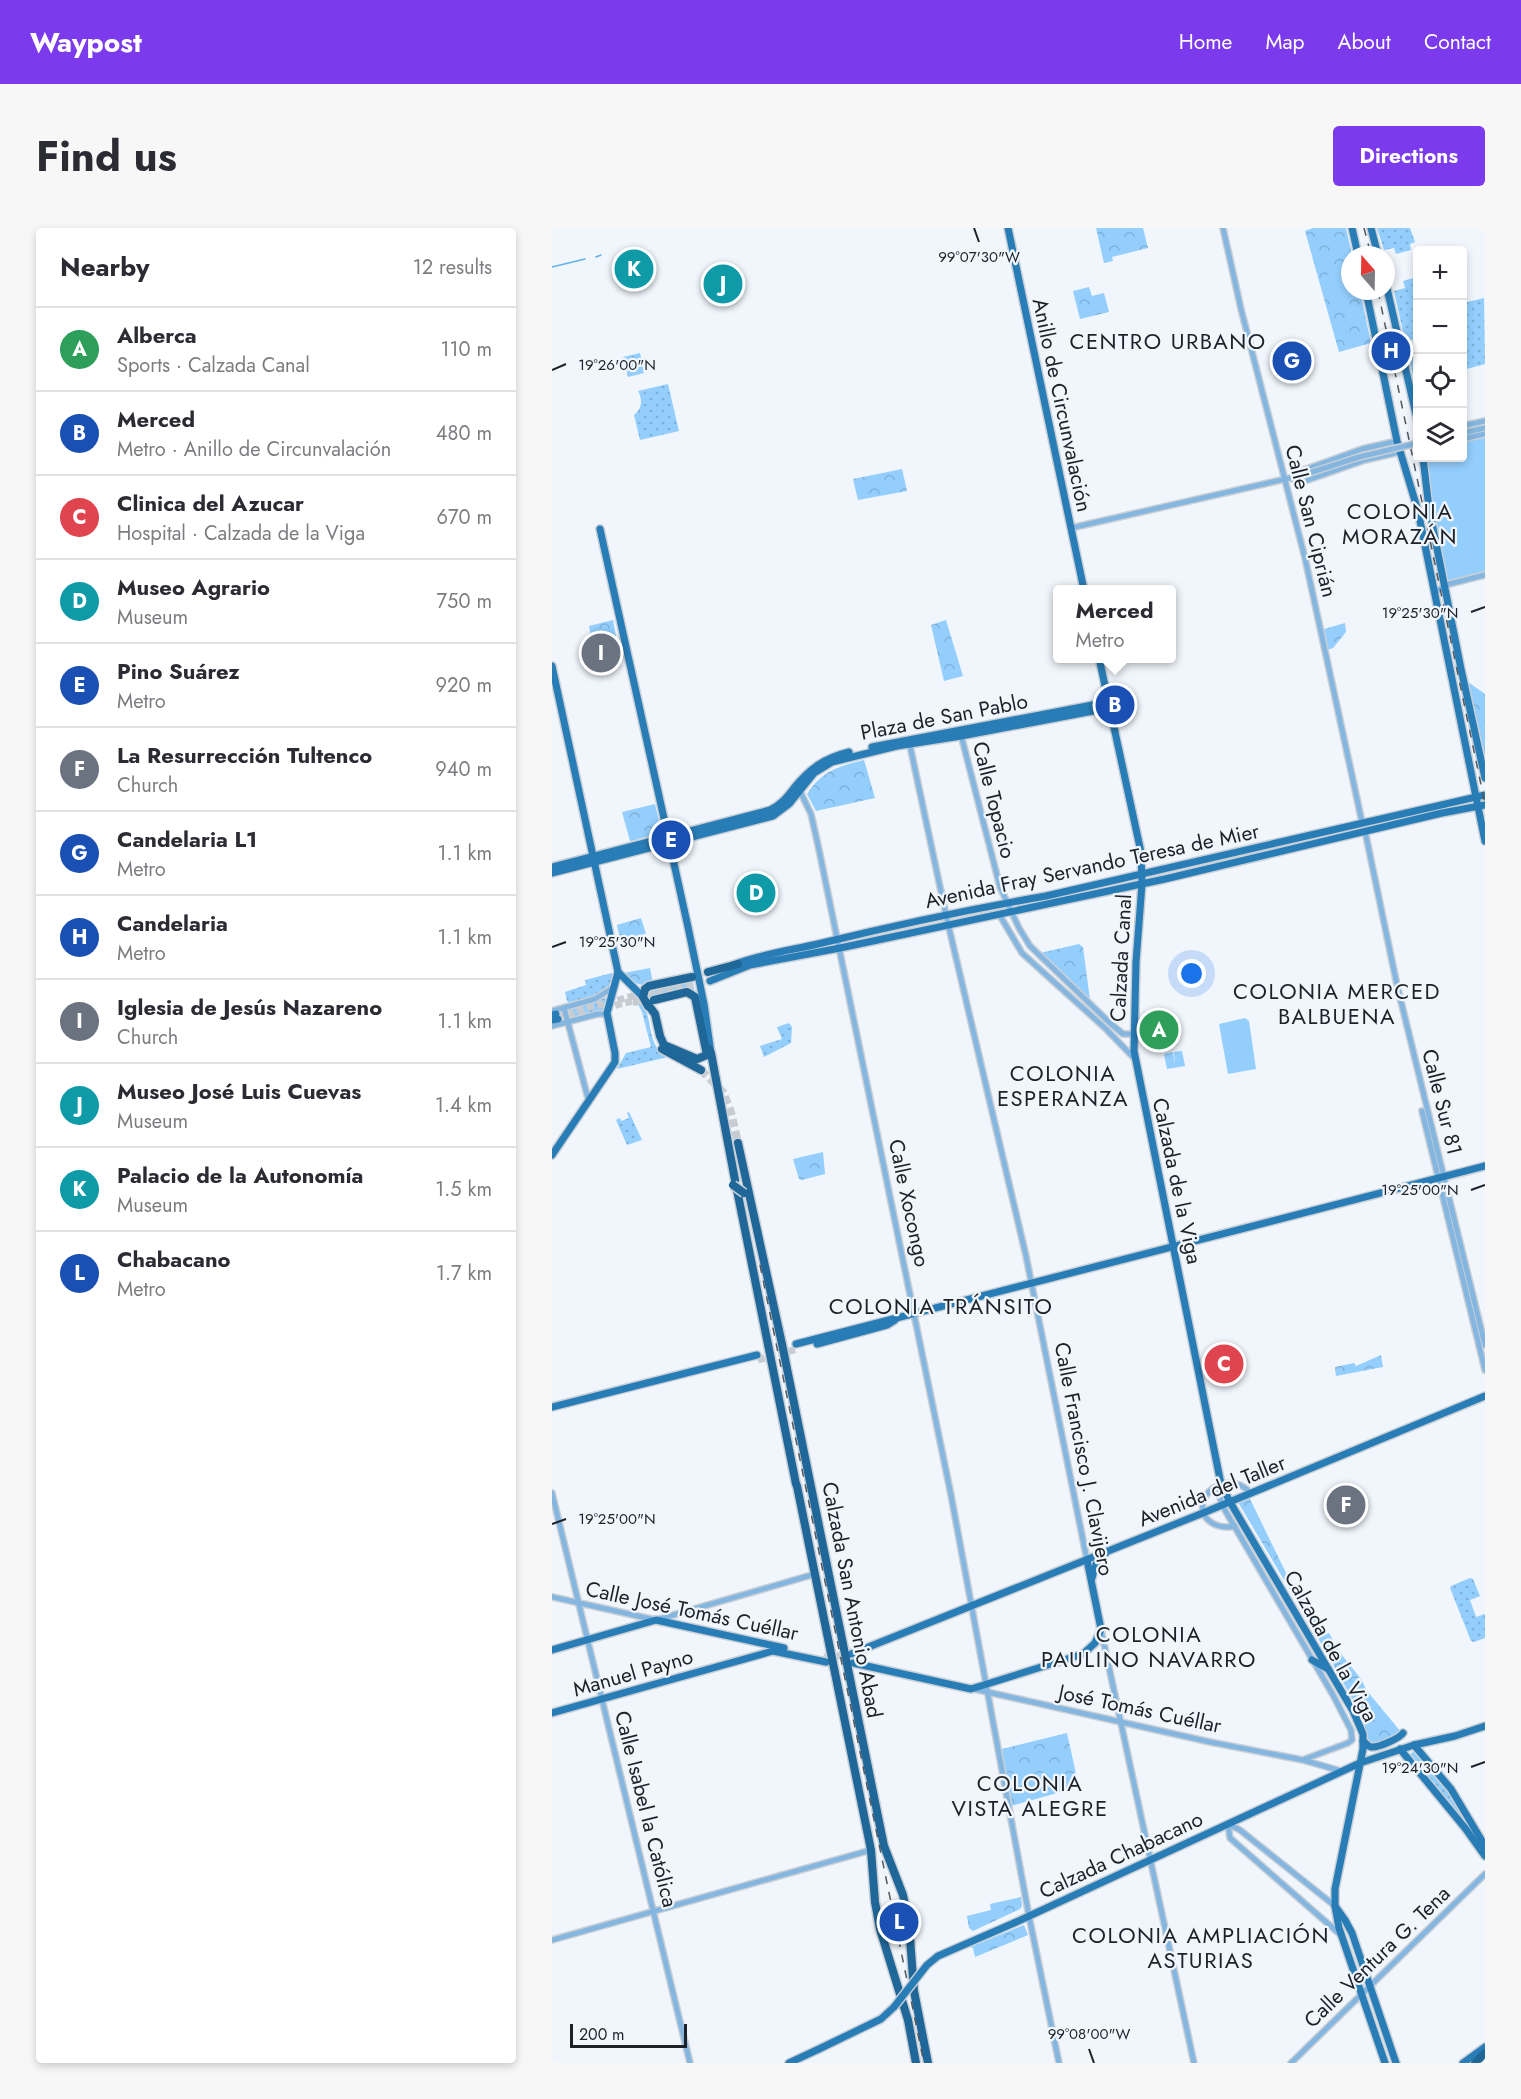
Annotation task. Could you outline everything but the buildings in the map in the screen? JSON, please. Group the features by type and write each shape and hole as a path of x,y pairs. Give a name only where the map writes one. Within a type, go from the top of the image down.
{"highway":[{"path":"709,976 738,963"},
{"path":"692,977 649,986 645,989 659,1046 667,1053 701,1070"},
{"path":"687,992 692,994 697,1000 707,1054 700,1059 669,1048 661,1040 655,1014 648,999 687,992"},
{"path":"704,1042 711,1053"},
{"name":"Calzada San Antonio Abad","path":"711,1053 736,1187 871,1850 875,1902 880,1929 908,2020 916,2063"},
{"name":"Calzada San Antonio Abad","path":"738,1143 884,1846 903,1895 909,1925 914,1991 928,2063"},
{"path":"736,1187 756,1224"},
{"path":"1475,2063 1485,2053"},
{"path":"1480,2063 1485,2060"}],"main road":[{"name":"Anillo de Circunvalación","path":"1008,228 1083,585"},
{"path":"1352,228 1356,246"},
{"path":"1371,228 1376,246"},
{"path":"1368,300 1397,441 1418,512 1476,796 1481,805 1485,841"},
{"path":"1390,300 1415,408"},
{"path":"1423,462 1427,497 1456,648 1485,778"},
{"path":"600,529 696,964 711,1053"},
{"path":"1445,639 1456,648"},
{"path":"1100,663 1141,852 1142,884"},
{"path":"552,666 618,972 609,1002 608,1018 615,1062 552,1155"},
{"name":"Plaza de San Pablo","path":"798,788 813,767 830,757 883,744 960,733 1109,705"},
{"name":"Plaza de San Pablo","path":"798,788 827,764 909,741"},
{"path":"883,744 897,746"},
{"path":"552,867 772,816 789,804 798,788"},
{"name":"Avenida Fray Servando Teresa de Mier","path":"738,963 946,915 1046,896 1485,795"},
{"name":"Avenida Fray Servando Teresa de Mier","path":"709,976 750,965 1142,884 1481,805"},
{"path":"552,873 594,859"},
{"name":"Calzada Canal","path":"1133,1034 1142,884"},
{"path":"946,915 993,911 999,914"},
{"path":"618,972 648,999"},
{"name":"Calzada de la Viga","path":"1133,1034 1136,1061 1226,1503 1358,1720 1363,1741 1335,1889 1335,1906 1341,1936 1385,2063"},
{"path":"797,1347 887,1325 915,1313 1485,1166"},
{"path":"552,1407 662,1380 674,1381 758,1357"},
{"name":"Avenida del Taller","path":"851,1654 1203,1513 1485,1396"},
{"path":"1092,1584 1096,1564 1111,1550"},
{"name":"Calle Francisco J. Clavijero","path":"1087,1560 1101,1629"},
{"path":"552,1650 656,1620"},
{"name":"Calle José Tomás Cuéllar","path":"656,1620 825,1660 776,1651 723,1665"},
{"path":"853,1663 971,1689 1083,1654 1095,1643 1101,1629"},
{"path":"1312,1660 1329,1669"},
{"name":"Manuel Payno","path":"552,1713 723,1665"},
{"name":"Calzada Chabacano","path":"789,2063 881,2019 894,2007 927,1965 938,1956 1360,1763 1400,1749 1455,1736 1485,1726"},
{"path":"1363,1741 1374,1747 1399,1738 1403,1732"},
{"path":"1414,1745 1451,1789 1485,1846"},
{"path":"1400,1749 1466,1828 1485,1856"},
{"path":"1466,1828 1485,1846"},
{"path":"1335,1906 1346,1920 1352,1933 1396,2063"},
{"path":"1463,2063 1485,2047"}],"street":[{"name":"Calle San Ciprián","path":"1223,228 1241,309 1305,558 1362,822"},
{"path":"1467,425 1485,421"},
{"path":"1467,432 1485,429"},
{"path":"1467,438 1485,434"},
{"path":"1292,478 1301,471 1362,449 1397,441"},
{"path":"1071,528 1284,480 1359,457 1413,444"},
{"path":"1292,478 1305,481 1365,460 1400,452"},
{"path":"1435,592 1444,586 1485,575"},
{"name":"Calle Topacio","path":"960,733 996,874 1011,912"},
{"name":"Calle Francisco J. Clavijero","path":"909,741 946,915 1031,1283 1087,1560"},
{"name":"Calle Xocongo","path":"798,788 811,814 915,1313 973,1605 1029,1916 1059,2063"},
{"name":"Calle Sur 81","path":"1365,831 1397,985 1485,1370"},
{"path":"1011,912 1026,940 1036,951 1110,1023 1123,1034 1133,1034"},
{"path":"999,914 1022,953 1105,1028 1136,1061"},
{"path":"554,1016 564,1008 595,999 614,986"},
{"path":"564,1008 589,1102"},
{"path":"552,1026 598,1014 604,1014 608,1018"},
{"name":"Calle Sur 81","path":"1422,1111 1485,1345"},
{"path":"1235,1526 1217,1526 1211,1523 1203,1513 1203,1498 1210,1489 1221,1484 1238,1484 1250,1493"},
{"name":"Calle Isabel la Católica","path":"552,1493 690,2063"},
{"name":"Calzada de la Viga","path":"1226,1503 1235,1526 1351,1730 1352,1740 1348,1743 1303,1760"},
{"path":"656,1620 815,1574"},
{"name":"Calle José Tomás Cuéllar","path":"552,1597 656,1620"},
{"name":"Calle Francisco J. Clavijero","path":"1101,1629 1194,2063"},
{"name":"José Tomás Cuéllar","path":"971,1689 1210,1742 1303,1760"},
{"path":"1303,1760 1341,1771"},
{"path":"1228,1824 1240,1830 1335,1906"},
{"path":"1228,1824 1230,1838 1341,1936"},
{"path":"552,1940 871,1850"},
{"name":"Calle Ventura G. Tena","path":"1291,2063 1485,1874"}],"green space":[{"path":"1096,228 1143,228 1148,248 1112,257 1113,261 1104,263"},
{"path":"1313,228 1346,228 1350,246 1341,246 1341,300 1362,300 1371,343 1339,352 1305,231"},
{"path":"1377,228 1410,228 1415,242 1410,244 1411,250 1396,254 1395,246 1383,246"},
{"path":"1341,271 1341,294 1329,297 1323,276"},
{"path":"1413,278 1413,340 1405,341 1395,296 1395,291 1405,288 1403,281"},
{"path":"1089,287 1092,296 1104,293 1109,312 1080,319 1073,291"},
{"path":"1484,298 1485,364 1467,369 1467,354 1467,302"},
{"path":"1413,350 1413,377 1408,351"},
{"path":"640,353 644,373 628,377 623,357"},
{"path":"668,384 679,431 640,440 634,415 641,404 638,391"},
{"path":"1485,436 1485,573 1446,581 1434,527 1426,462 1467,462 1467,440"},
{"path":"902,469 907,491 858,500 853,479"},
{"path":"613,620 616,636 592,641 589,626"},
{"path":"946,620 963,676 944,681 931,625"},
{"path":"1345,623 1346,632 1333,648 1327,650 1324,629"},
{"path":"1468,682 1485,694 1485,759"},
{"path":"864,760 875,798 816,811 807,794 813,786 831,771"},
{"path":"655,804 662,833 630,841 622,812"},
{"path":"641,918 646,934 620,939 617,925"},
{"path":"1079,944 1083,947 1090,1000 1088,1001 1040,953"},
{"path":"650,968 653,984 637,983 624,973"},
{"path":"612,973 613,983 596,996 572,1004 567,1001 565,992 586,985 585,980"},
{"path":"692,979 695,992 686,990 650,999 647,995 649,988"},
{"path":"633,995 644,1006 657,1047 668,1057 617,1069 626,1053 651,1047 642,1012"},
{"path":"609,997 606,1012 570,1018 568,1010 570,1008"},
{"path":"1245,1018 1249,1021 1256,1069 1228,1074 1219,1024"},
{"path":"789,1023 792,1027 791,1043 764,1057 760,1046 782,1039 777,1027"},
{"path":"1182,1051 1185,1066 1167,1069 1164,1054 1173,1052 1175,1065 1174,1052"},
{"path":"629,1112 642,1140 627,1145 616,1120 629,1118 627,1113"},
{"path":"823,1152 825,1174 799,1179 793,1159"},
{"path":"1381,1355 1383,1367 1336,1376 1335,1367 1354,1363 1356,1366"},
{"path":"1249,1497 1287,1575 1325,1628 1324,1631 1316,1634 1238,1502"},
{"path":"1470,1578 1473,1579 1480,1596 1470,1600 1476,1617 1485,1614 1485,1638 1474,1642 1471,1641 1450,1588"},
{"path":"1329,1633 1367,1691 1401,1732 1378,1745 1369,1744 1361,1714 1318,1638"},
{"path":"1067,1733 1079,1787 1011,1806 1002,1749"},
{"path":"1415,1751 1456,1798 1477,1837 1408,1755"},
{"path":"1021,1897 1020,1909 973,1931 969,1928 967,1916 991,1910 990,1904"},
{"path":"1024,1925 1028,1935 975,1957 973,1948 970,1947"}],"water":[{"path":"1164,1019 1167,1038 1154,1040 1151,1022"}],"waterway":[{"path":"596,257 601,255"},
{"path":"552,267 585,259"}],"tunnel":[{"path":"605,1008 710,981"},
{"path":"556,1014 604,1004 676,984"},
{"path":"633,1002 651,1000"},
{"path":"558,1019 588,1012"},
{"path":"701,1070 723,1092 731,1112 738,1143"},
{"path":"758,1360 797,1349"},
{"path":"824,1657 849,1655"}],"railway":[{"path":"1364,228 1369,246"},
{"path":"1380,300 1485,804"},
{"path":"760,1265 924,2063"}],"place":[{"name":"Palacio de la Autonomía","path":"634,269"},
{"name":"Museo José Luis Cuevas","path":"723,284"},
{"name":"Candelaria","path":"1391,351"},
{"name":"Candelaria L1","path":"1292,361"},
{"name":"Iglesia de Jesús Nazareno","path":"601,653"},
{"name":"Merced","path":"1115,705"},
{"name":"Pino Suárez","path":"671,840"},
{"name":"Museo Agrario","path":"756,893"},
{"name":"Alberca","path":"1159,1030"},
{"name":"Clinica del Azucar","path":"1224,1364"},
{"name":"La Resurrección Tultenco","path":"1346,1505"},
{"name":"Chabacano","path":"899,1922"}],"district":[{"name":"CENTRO URBANO","path":"1168,341"},
{"name":"COLONIA MORAZÁN","path":"1400,524"},
{"name":"COLONIA MERCED BALBUENA","path":"1337,1004"},
{"name":"COLONIA ESPERANZA","path":"1063,1086"},
{"name":"COLONIA TRÁNSITO","path":"941,1306"},
{"name":"COLONIA PAULINO NAVARRO","path":"1149,1646"},
{"name":"COLONIA VISTA ALEGRE","path":"1030,1796"},
{"name":"COLONIA AMPLIACIÓN ASTURIAS","path":"1201,1948"}]}
